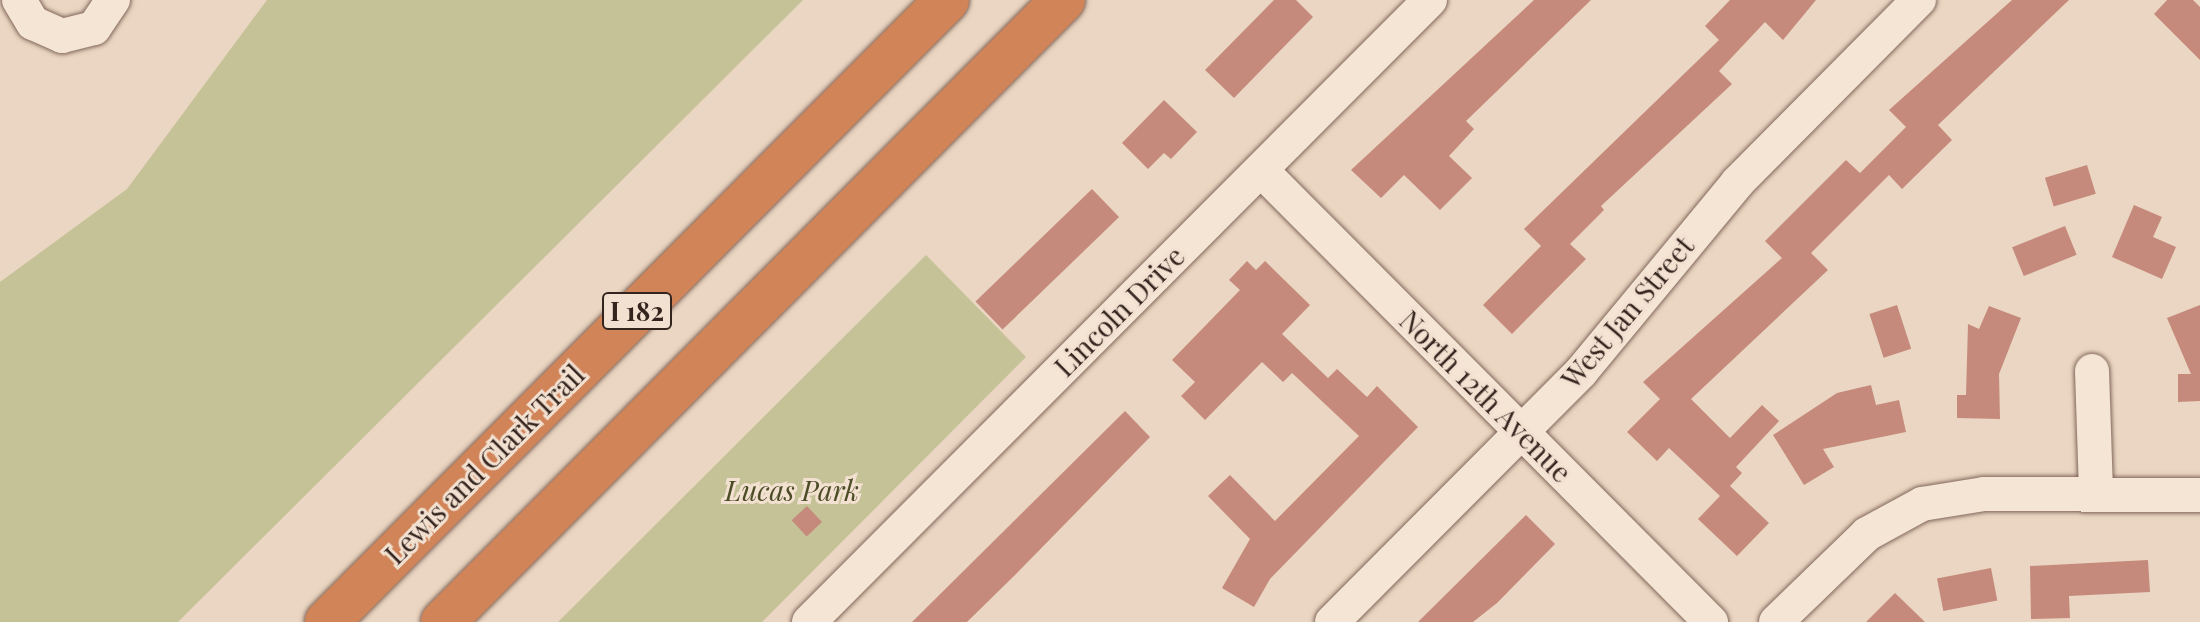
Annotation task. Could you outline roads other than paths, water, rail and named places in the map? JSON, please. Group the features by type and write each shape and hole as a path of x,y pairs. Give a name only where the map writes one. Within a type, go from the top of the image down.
{"highway":[{"name":"Lewis and Clark Trail","path":"327,622 947,0"},
{"name":"I 182","path":"443,622 1063,0"}],"street":[{"path":"19,0 33,23 62,36 94,28 113,0"},
{"name":"Lincoln Drive","path":"809,622 1430,0"},
{"name":"West Jan Street","path":"1332,622 1621,328 1738,182 1919,0"},
{"name":"North 12th Avenue","path":"1261,170 1711,622"},
{"path":"2092,371 2096,491"},
{"path":"1776,622 1867,534 1922,504 1984,494 2096,491 2200,495"}],"park label":[{"name":"Lucas Park","path":"792,490"}]}
